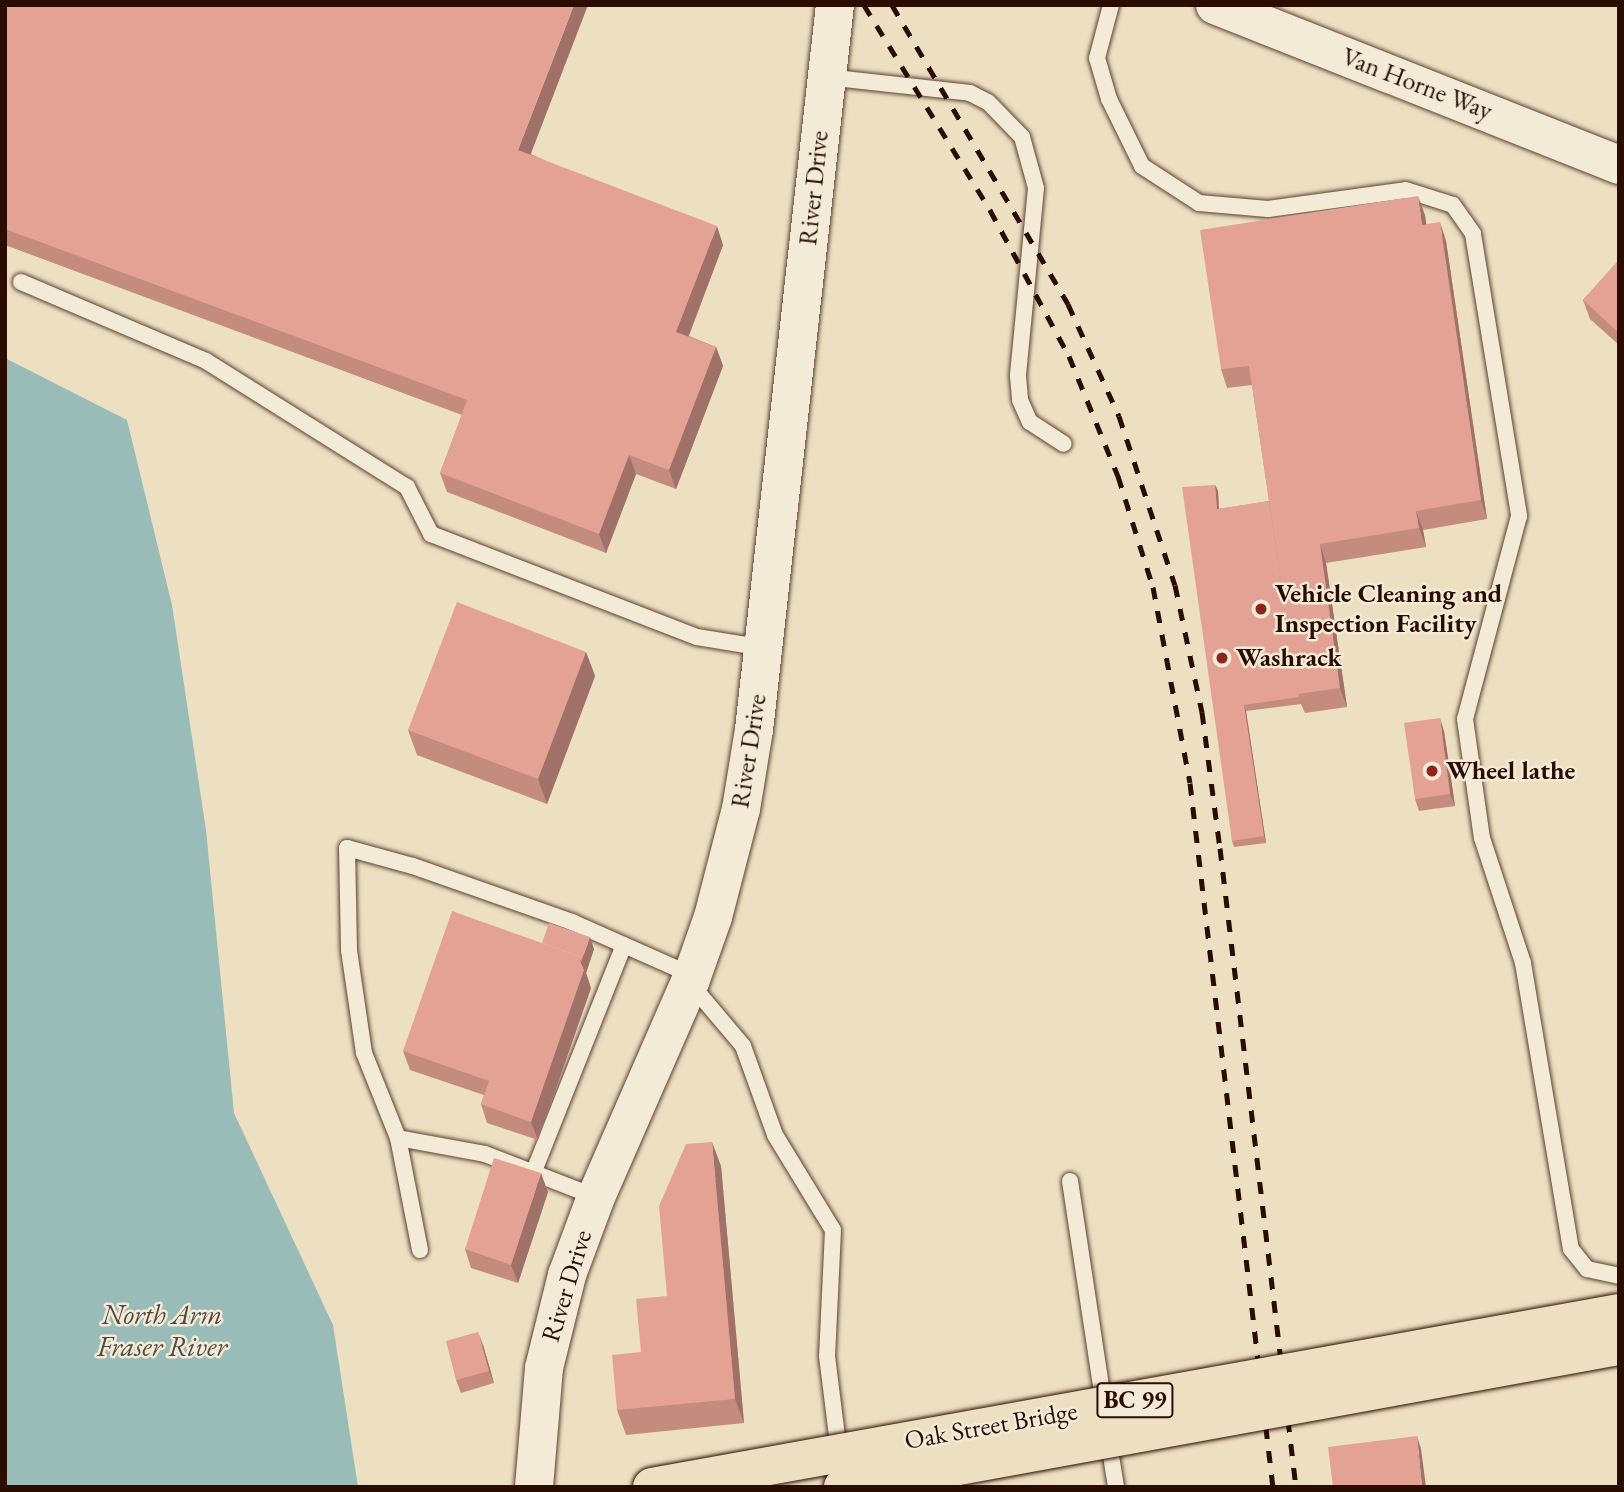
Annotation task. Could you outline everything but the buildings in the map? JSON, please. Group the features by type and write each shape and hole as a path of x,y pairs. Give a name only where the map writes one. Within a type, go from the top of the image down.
{"highway":[{"name":"Oak Street Bridge","path":"652,1487 1619,1313"},
{"name":"Oak Street Bridge","path":"844,1487 1619,1346"}],"street":[{"name":"River Drive","path":"534,1476 549,1344 567,1275 596,1196 690,982 738,821 764,648 835,5"},
{"name":"Van Horne Way","path":"1215,5 1619,165"}],"lane":[{"path":"1111,5 1097,58 1109,99 1142,166 1199,203 1268,209 1406,190 1453,205 1473,234 1519,516 1465,719 1482,838 1523,963 1571,1249 1587,1269 1619,1276"},
{"path":"826,76 970,93 988,102 1022,137 1035,169 1036,200 1018,376 1020,400 1030,422 1064,444"},
{"path":"21,282 206,361 407,487 430,534 697,637 764,648"},
{"path":"420,1250 398,1138 364,1053 349,950 347,848 414,866 624,945 678,969 743,1046 775,1135 833,1230 827,1356 844,1487"},
{"path":"534,1171 624,945"},
{"path":"398,1138 485,1154 596,1196"},
{"path":"1070,1181 1116,1487"}],"water":[{"name":"North Arm Fraser River","path":"5,358 127,420 172,605 206,830 234,1113 333,1325 358,1487 5,1487"}],"railway":[{"path":"864,5 990,210 1069,356 1118,476 1153,587 1190,783 1273,1487"},
{"path":"892,5 1068,304 1119,416 1175,585 1202,712 1296,1487"}],"place":[{"name":"Vehicle Cleaning and Inspection Facility","path":"1261,609"},
{"name":"Washrack","path":"1222,658"},
{"name":"Wheel lathe","path":"1432,771"}]}
